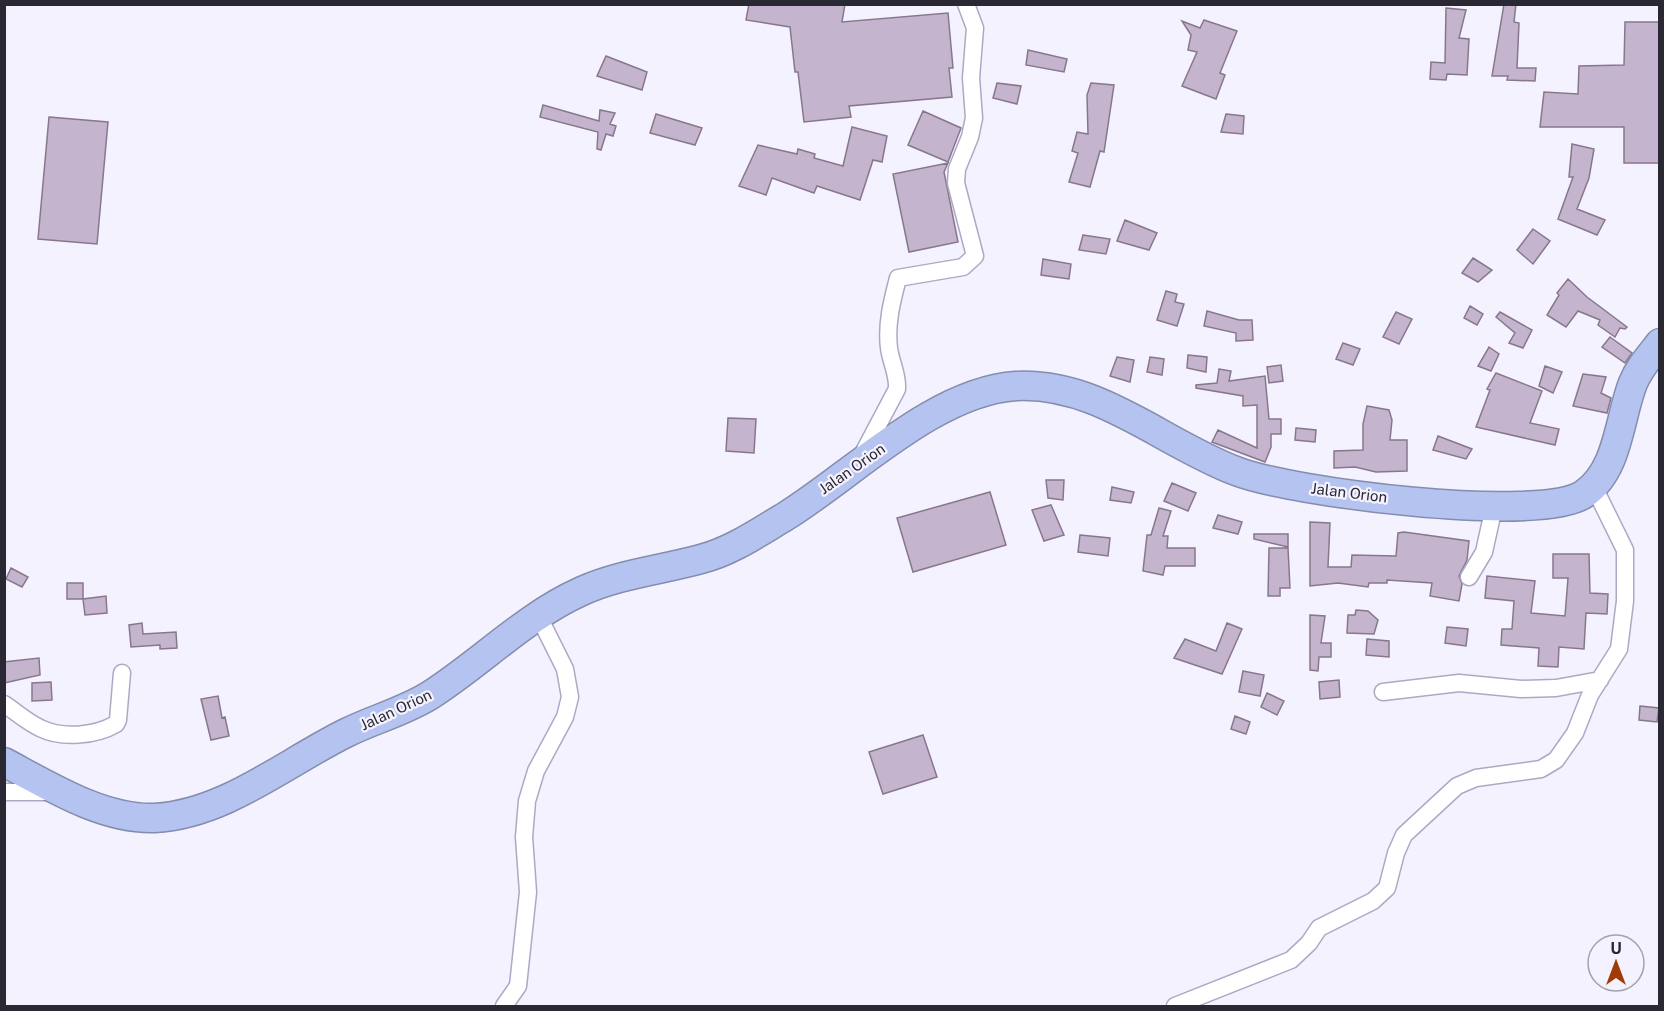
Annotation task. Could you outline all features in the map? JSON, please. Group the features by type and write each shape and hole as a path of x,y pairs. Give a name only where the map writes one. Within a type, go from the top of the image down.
{"highway":[{"name":"Jalan Orion","path":"4,762 60,791 98,807 126,814 154,818 213,805 344,734 431,695 538,615 582,591 658,567 701,559 730,549 806,503 858,462 957,403 983,393 1014,386 1071,391 1102,402 1206,460 1264,481 1357,495 1494,507 1561,503 1583,495 1593,485 1608,462 1619,436 1626,403 1635,378 1659,343"}],"street":[{"path":"858,462 897,389 898,380 890,348 889,328 890,305 898,278 963,267 975,256 956,183 957,169 974,118 971,78 975,28 966,4"},
{"path":"1175,1006 1291,960 1319,928 1373,901 1387,888 1396,853 1404,835 1457,786 1476,778 1541,769 1556,760 1575,733 1590,695 1619,649 1626,575 1625,550 1593,485"},
{"path":"1469,577 1484,552 1494,507"},
{"path":"504,1006 518,986 522,951 528,892 524,837 526,801 536,771 565,717 570,697 565,669 538,615"},
{"path":"4,705 40,728 60,735 99,732 117,724 122,673"},
{"path":"1383,692 1459,683 1521,689 1556,688 1600,680"},
{"path":"4,792 60,791"}],"building":[{"path":"749,4 845,4 842,22 948,13 953,68 949,68 952,97 849,106 851,117 804,122 790,27 746,20"},
{"path":"1504,4 1516,4 1514,22 1519,23 1517,68 1536,68 1535,81 1507,80 1508,76 1492,76"},
{"path":"1446,8 1466,10 1459,38 1469,39 1467,75 1447,74 1446,80 1430,79 1431,62 1445,63"},
{"path":"1204,20 1237,31 1220,73 1225,75 1216,99 1182,86 1197,52 1188,50 1191,35 1182,21 1200,28"},
{"path":"1625,22 1659,22 1659,163 1624,163 1624,127 1540,127 1544,92 1578,94 1579,66 1624,65"},
{"path":"1028,50 1067,59 1064,72 1026,65"},
{"path":"606,56 647,72 642,90 597,76"},
{"path":"997,83 1021,86 1017,104 993,98"},
{"path":"1091,83 1114,85 1104,152 1100,151 1090,187 1069,182 1078,153 1072,151 1077,132 1088,134 1087,95"},
{"path":"543,105 599,121 600,110 615,113 610,124 616,126 613,136 606,134 601,150 597,149 598,132 540,117"},
{"path":"923,111 961,128 948,162 908,145"},
{"path":"656,114 702,128 695,145 650,133"},
{"path":"1226,114 1244,116 1243,134 1221,132"},
{"path":"49,117 108,122 97,244 38,239"},
{"path":"852,127 887,136 882,162 873,160 860,200 817,186 814,193 772,178 766,195 739,186 758,145 797,154 798,149 815,154 814,158 843,166"},
{"path":"1572,144 1594,149 1589,178 1577,209 1605,220 1597,235 1558,219 1573,177 1569,177"},
{"path":"948,163 944,172 958,242 909,252 893,174"},
{"path":"1125,220 1157,233 1149,250 1117,241"},
{"path":"1533,229 1550,241 1533,264 1517,250"},
{"path":"1083,235 1110,239 1106,254 1079,250"},
{"path":"1473,258 1492,270 1478,282 1462,273"},
{"path":"1043,259 1071,264 1069,279 1041,275"},
{"path":"1568,279 1587,297 1627,327 1620,328 1615,337 1598,325 1600,320 1578,311 1566,327 1547,315 1559,295 1557,293"},
{"path":"1166,291 1177,294 1175,302 1184,304 1177,326 1157,320"},
{"path":"1470,306 1483,314 1477,325 1464,318"},
{"path":"1207,311 1239,320 1252,320 1253,340 1236,341 1236,333 1204,326"},
{"path":"1396,312 1412,319 1399,344 1383,337"},
{"path":"1500,312 1532,330 1523,348 1509,343 1515,333 1496,317"},
{"path":"1610,337 1632,353 1625,363 1602,347"},
{"path":"1343,343 1360,349 1353,365 1336,359"},
{"path":"1489,347 1499,354 1491,371 1478,366"},
{"path":"1188,355 1207,357 1206,372 1187,368"},
{"path":"1117,357 1134,360 1130,382 1110,376"},
{"path":"1150,357 1164,359 1162,375 1147,372"},
{"path":"1281,365 1283,381 1269,383 1267,367"},
{"path":"1545,366 1562,372 1553,393 1539,386"},
{"path":"1219,369 1231,371 1229,381 1265,376 1269,419 1281,419 1281,434 1271,434 1271,447 1265,462 1212,442 1218,430 1257,448 1257,405 1243,406 1243,396 1196,388 1196,385 1217,383"},
{"path":"1496,373 1542,391 1530,423 1559,429 1555,445 1476,427 1490,390 1487,389"},
{"path":"1583,374 1606,377 1601,393 1611,398 1607,413 1573,406"},
{"path":"1367,406 1389,410 1392,420 1390,440 1407,440 1407,471 1376,472 1355,467 1334,468 1334,451 1363,450 1363,424"},
{"path":"728,418 756,419 754,453 726,451"},
{"path":"1296,428 1316,430 1315,442 1295,440"},
{"path":"1438,436 1472,449 1466,459 1433,450"},
{"path":"1046,480 1064,480 1063,500 1048,498"},
{"path":"1172,483 1196,493 1188,511 1164,501"},
{"path":"1112,487 1134,492 1131,503 1110,500"},
{"path":"990,492 1006,545 913,572 897,518"},
{"path":"1051,505 1064,535 1044,541 1032,510"},
{"path":"1159,508 1171,511 1163,536 1168,536 1167,548 1195,548 1195,566 1165,566 1163,575 1143,571 1147,535 1151,535"},
{"path":"1218,515 1242,522 1238,534 1213,528"},
{"path":"1310,522 1330,523 1328,567 1351,567 1352,555 1396,556 1398,533 1469,541 1467,560 1459,576 1462,584 1459,601 1430,596 1432,583 1387,580 1387,583 1369,583 1368,587 1338,583 1310,586"},
{"path":"1254,534 1288,534 1288,547 1254,539"},
{"path":"1080,535 1110,538 1108,556 1078,552"},
{"path":"1269,548 1288,548 1290,588 1280,588 1280,596 1268,596"},
{"path":"1553,554 1589,554 1590,593 1608,594 1607,614 1586,613 1584,649 1559,647 1558,667 1538,666 1539,648 1501,645 1502,629 1512,629 1514,601 1485,598 1487,576 1535,581 1531,613 1565,616 1568,578 1553,578"},
{"path":"11,568 28,577 22,587 6,579"},
{"path":"67,583 83,583 83,599 67,599"},
{"path":"106,596 107,613 85,615 83,599"},
{"path":"1356,610 1368,611 1378,620 1374,634 1347,633 1348,615 1355,615"},
{"path":"1310,615 1325,616 1321,643 1331,643 1331,657 1319,657 1318,671 1310,670"},
{"path":"142,623 143,634 176,632 177,648 160,649 160,645 131,647 129,625"},
{"path":"1227,623 1242,629 1222,674 1174,658 1185,639 1216,651"},
{"path":"1447,627 1468,629 1466,646 1445,643"},
{"path":"1367,639 1389,641 1389,657 1366,655"},
{"path":"39,658 40,675 4,683 4,662"},
{"path":"1243,671 1264,675 1260,696 1239,692"},
{"path":"1339,680 1340,697 1320,699 1319,682"},
{"path":"51,682 52,700 32,701 32,683"},
{"path":"1267,693 1284,701 1277,715 1261,707"},
{"path":"218,696 222,718 225,717 229,736 211,740 201,699"},
{"path":"1640,706 1659,708 1657,722 1639,720"},
{"path":"1235,716 1250,722 1246,734 1231,729"},
{"path":"923,735 937,777 883,794 869,752"}]}
